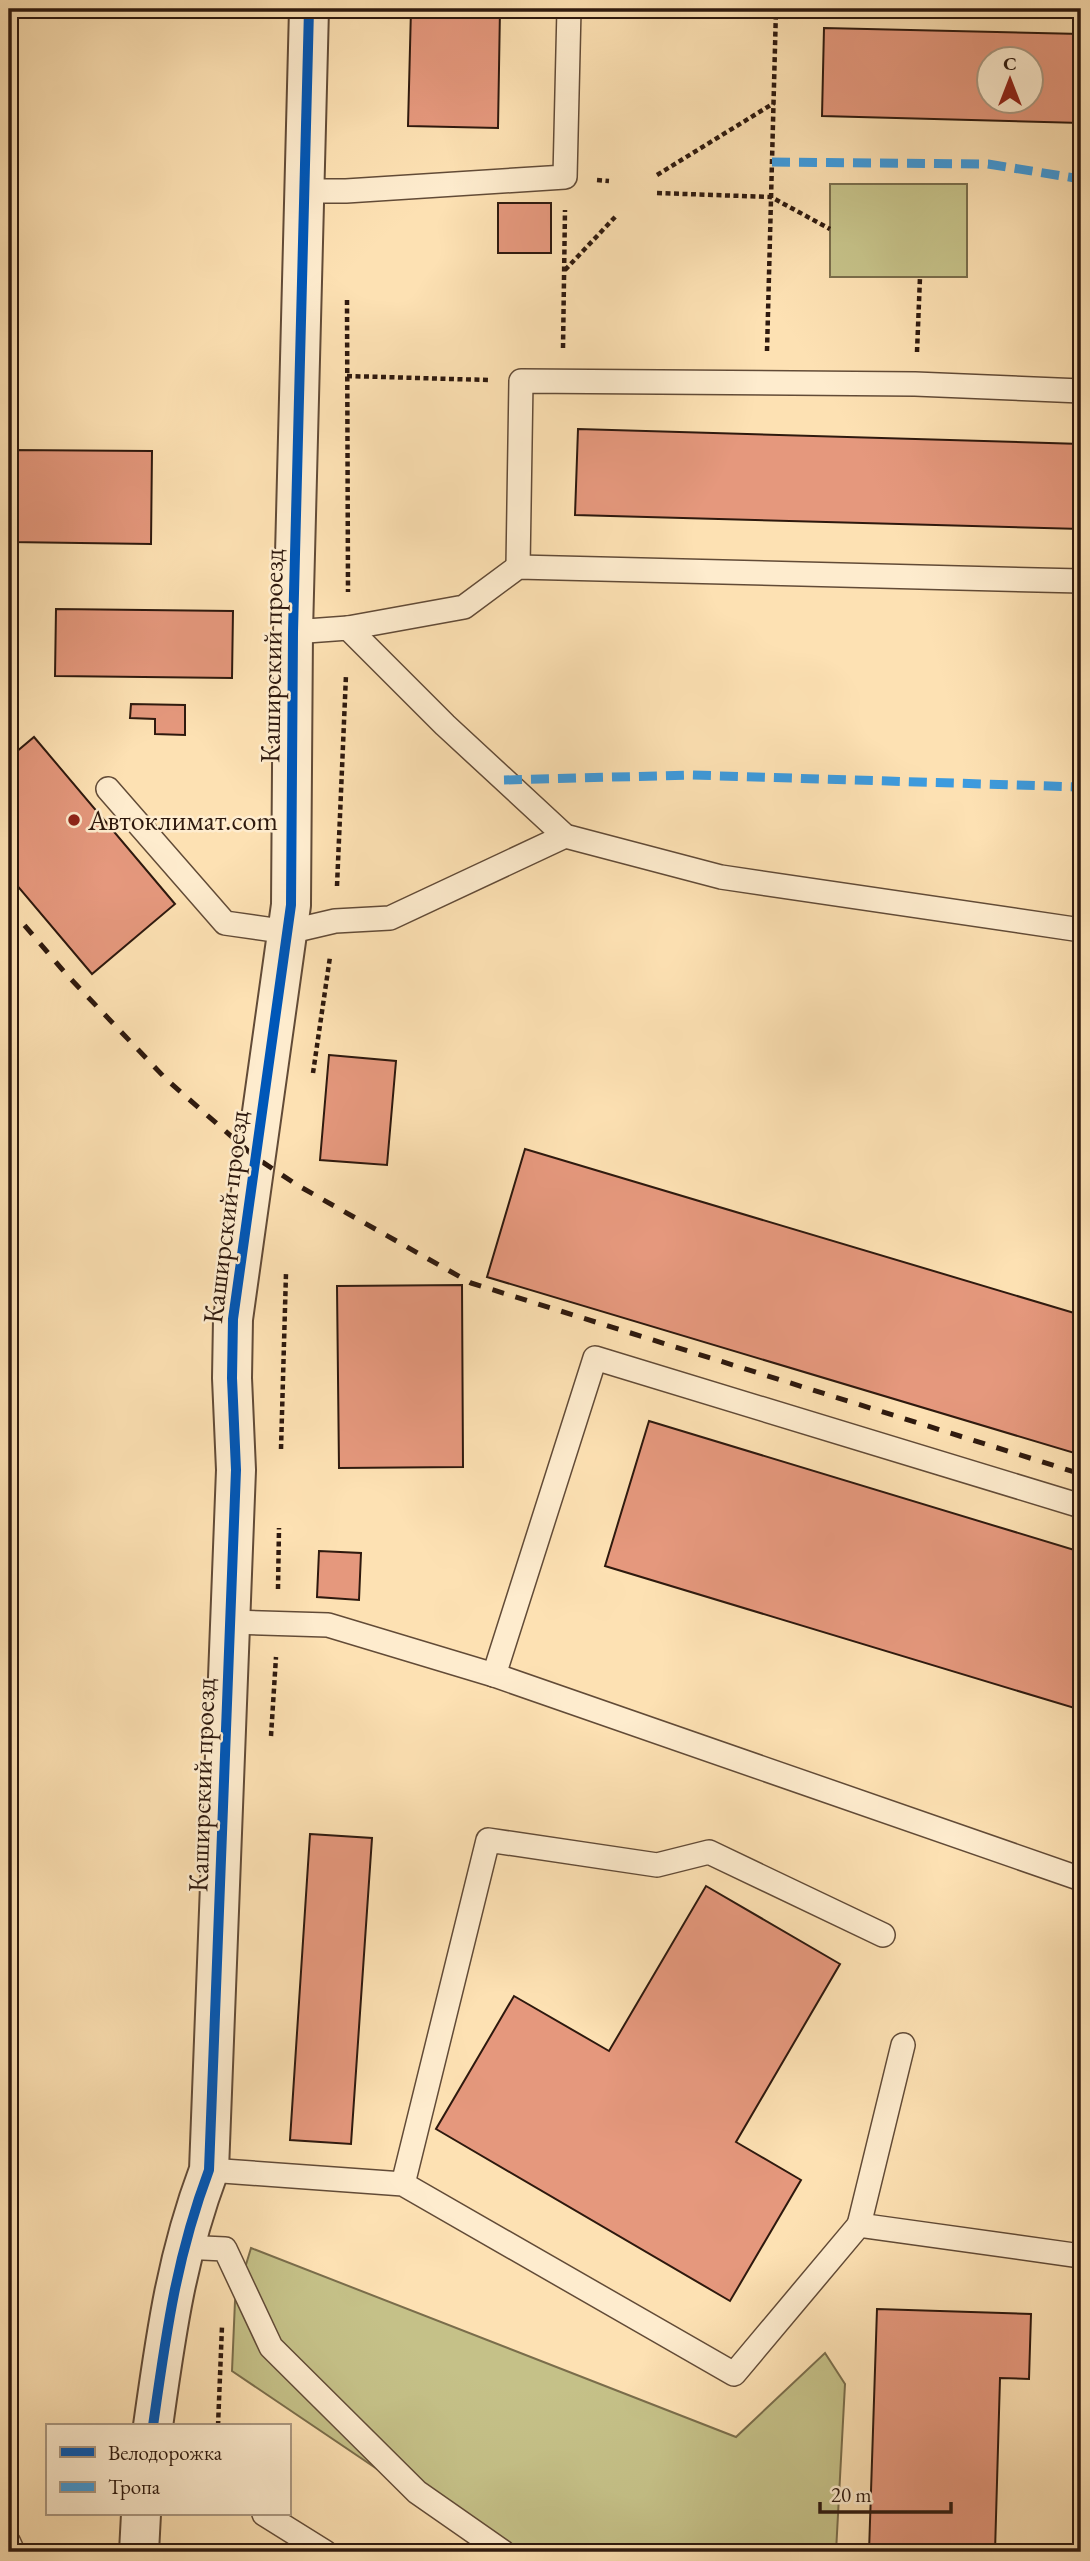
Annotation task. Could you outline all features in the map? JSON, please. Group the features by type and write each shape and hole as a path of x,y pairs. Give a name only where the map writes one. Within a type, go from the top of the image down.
{"street":[{"name":"Каширский проезд","path":"153,2424 173,2287 182,2247 209,2170 236,1470 232,1378 233,1319 291,905 293,632 309,9"},
{"path":"139,2552 141,2516"}],"lane":[{"path":"306,191 346,191 565,177 569,9"},
{"path":"518,567 521,381 915,384 1081,391"},
{"path":"293,632 348,628 464,607 518,567 1081,581"},
{"path":"348,628 445,725 565,836 721,877 1081,930"},
{"path":"108,789 225,923 288,932 335,920 390,918 565,836"},
{"path":"494,1675 595,1358 1081,1506"},
{"path":"230,1622 328,1625 494,1675 1081,1879"},
{"path":"403,2183 488,1840 657,1865 709,1852 883,1935"},
{"path":"209,2170 403,2183 734,2374 859,2225 903,2045"},
{"path":"859,2225 1081,2256"},
{"path":"182,2247 225,2249 271,2347 417,2492 503,2552"},
{"path":"267,2516 325,2552"},
{"path":"9,2543 13,2552"}],"path":[{"path":"766,383 776,9"},
{"path":"657,175 774,103"},
{"path":"562,381 565,177"},
{"path":"657,193 771,197 830,229"},
{"path":"564,271 616,216"},
{"path":"915,384 920,276"},
{"path":"335,920 348,628 347,297"},
{"path":"347,376 521,381"}],"shaded area":[{"path":"830,184 967,184 967,277 830,277"},
{"path":"251,2248 736,2437 825,2353 845,2384 836,2552 500,2552 232,2371 235,2301"}],"building":[{"path":"411,9 500,9 498,128 408,126"},
{"path":"824,28 1081,34 1081,123 822,116"},
{"path":"498,203 551,203 551,253 498,253"},
{"path":"578,429 1081,444 1081,529 575,515"},
{"path":"9,450 152,451 151,544 9,542"},
{"path":"56,609 233,611 232,678 55,676"},
{"path":"131,704 185,705 185,735 155,734 155,719 130,718"},
{"path":"34,737 175,904 92,974 9,876 9,758"},
{"path":"329,1055 396,1061 387,1165 320,1160"},
{"path":"525,1149 1081,1315 1081,1455 487,1277"},
{"path":"462,1285 463,1467 339,1468 337,1286"},
{"path":"649,1421 1081,1552 1081,1710 605,1566"},
{"path":"319,1551 361,1553 359,1600 317,1597"},
{"path":"310,1834 372,1838 351,2144 290,2140"},
{"path":"706,1886 840,1964 736,2142 801,2180 730,2301 436,2129 514,1996 609,2051"},
{"path":"877,2309 1031,2314 1029,2379 1000,2378 995,2552 869,2552"},
{"path":"1077,2398 1081,2398 1081,2552 1074,2552"}],"railway":[{"path":"9,907 66,974 167,1080 255,1157 297,1185 471,1283 1081,1474"}],"marked path":[{"path":"772,162 988,164 1081,179"},
{"path":"504,780 691,775 1081,787"}],"cycle path":[{"path":"153,2424 180,2265 209,2170 236,1470 232,1378 233,1319 291,905 293,632 309,9"}],"place":[{"name":"Автоклимат.com","path":"74,820"}]}
